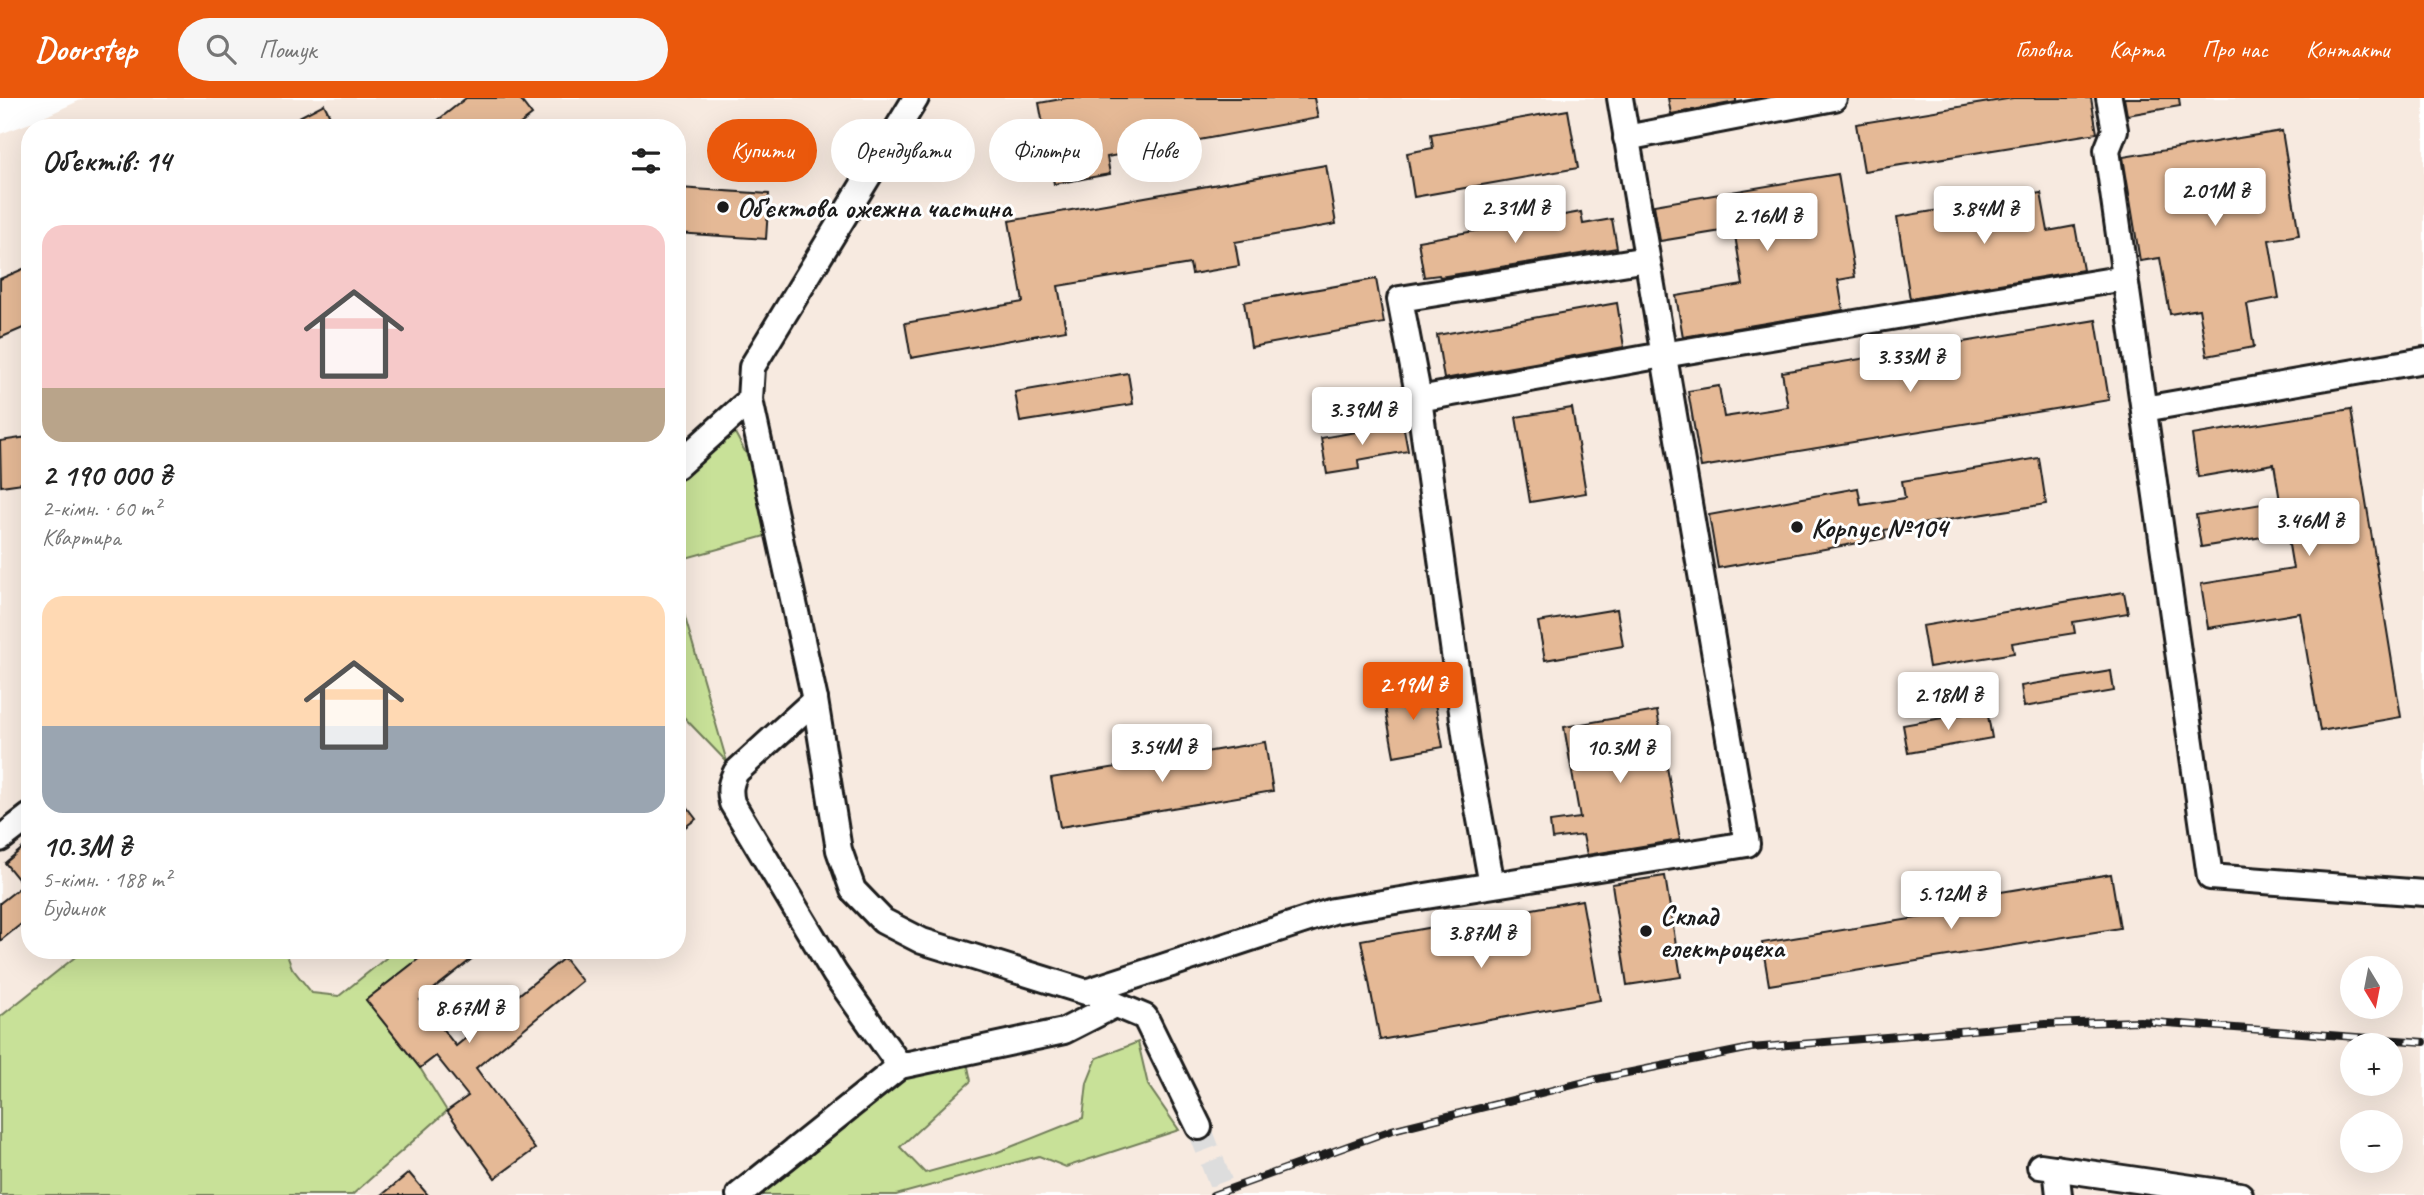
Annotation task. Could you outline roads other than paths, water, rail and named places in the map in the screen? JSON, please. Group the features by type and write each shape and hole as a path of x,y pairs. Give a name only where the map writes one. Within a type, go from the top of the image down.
{"lane":[{"path":"916,98 752,366 750,400 815,700 839,850 853,890 883,921 922,941 1086,992 1144,1017"},
{"path":"1086,992 1333,911 1747,844 1620,98"},
{"path":"1626,138 1833,98"},
{"path":"2109,98 2115,130 2107,150 2210,877 2424,893"},
{"path":"1492,885 1467,748 1419,400 1400,299 1647,259"},
{"path":"1419,400 1664,355 2125,278"},
{"path":"2144,409 2424,360"},
{"path":"686,458 750,400"},
{"path":"815,700 736,772 730,783 732,803 835,974 900,1066"},
{"path":"0,839 21,823"},
{"path":"1149,973 1144,1017 1199,1127"},
{"path":"739,1195 900,1066 1064,1031 1115,1004"},
{"path":"2059,1195 2048,1167 2240,1195"}],"tunnel":[{"path":"1199,1127 1225,1195"}],"railway":[{"path":"1213,1195 1392,1130 1597,1079 1751,1048 2045,1024 2140,1021 2424,1042"}],"place":[{"name":"Об'єктова ожежна частина","path":"723,207"},
{"name":"Корпус №104","path":"1797,527"},
{"name":"Склад електроцеха","path":"1646,931"}]}
